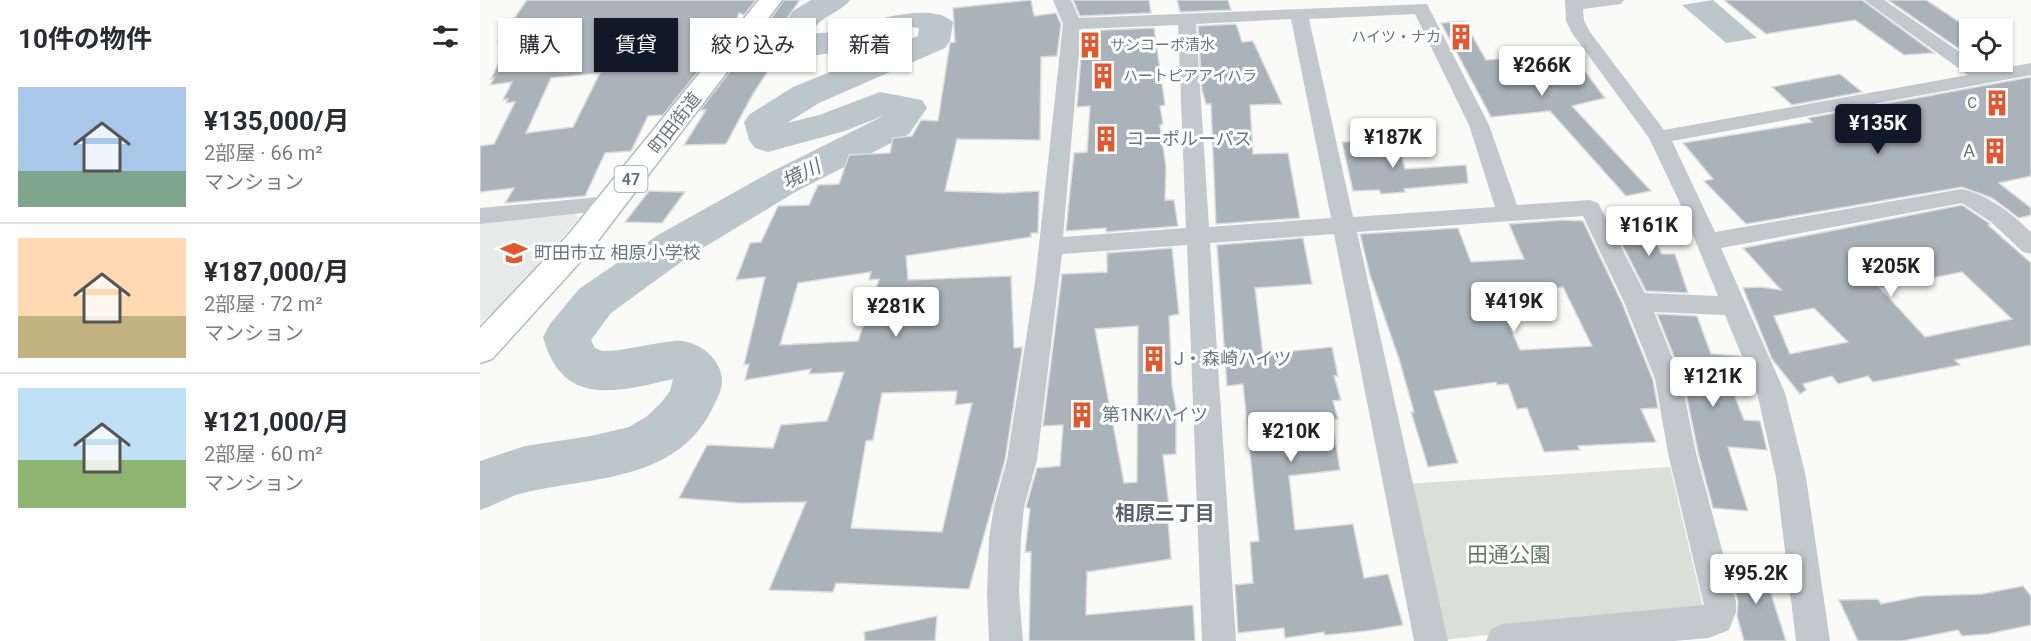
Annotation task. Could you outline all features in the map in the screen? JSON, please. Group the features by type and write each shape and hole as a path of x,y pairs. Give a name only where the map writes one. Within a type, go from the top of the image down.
{"main road":[{"name":"町田街道","path":"480,350 532,296 611,204 771,0"}],"street":[{"path":"1006,641 1003,594 1005,538 1009,507 1022,460 1029,417 1051,246 1072,24 1062,0"},
{"path":"1615,0 1574,2 1575,21 1581,33 1659,137 1707,242 1771,393 1791,477 1814,641"},
{"path":"1873,0 1985,78"},
{"path":"1072,24 1187,19 1287,9 1421,8 1479,125 1508,212"},
{"path":"1287,9 1344,224 1431,641"},
{"path":"1187,19 1219,641"},
{"path":"1659,137 2031,69"},
{"path":"1707,242 1962,196 1977,201 2020,234 2031,246"},
{"path":"480,216 611,204"},
{"path":"1051,246 1590,208 1637,302 1668,379 1682,453 1720,602 1720,612 1717,618 1709,621 1503,641"},
{"path":"1637,302 1734,306"}],"shaded area":[{"path":"1713,0 1757,38 1726,43 1682,5"},
{"name":"町田市立 相原小学校","path":"574,213 579,218 522,284 480,324 480,222"}],"green space":[{"name":"田通公園","path":"1670,467 1704,611 1443,640 1406,484"}],"building":[{"path":"527,0 756,0 744,15 739,13 737,18 690,18 690,72 698,72 663,115 648,116 631,151 605,153 585,196 505,203 514,188 480,192 480,146 494,144 515,102 506,103 508,99 503,100 512,82 490,85 494,78 491,79 498,64 498,72 582,72 582,18 514,18","holes":["600,73 573,127 526,133 551,78"]},
{"path":"784,0 800,0 787,18 771,18"},
{"path":"1031,0 1034,16 1056,13 1061,24 1057,56 1041,57 1040,140 957,139 945,191 1003,193 1039,191 1038,233 1031,233 1031,237 906,256 908,280 1011,276 1014,348 1022,347 1022,351 1005,460 969,589 836,583 833,592 769,590 806,502 740,503 679,498 707,445 773,448 781,425 827,421 844,372 809,374 811,369 745,380 749,364 744,365 765,277 736,280 750,243 761,242 778,206 809,205 818,185 839,184 849,155 890,153 893,138 912,136 921,120 938,121 950,43 955,42 953,8","holes":["871,272 869,280 879,279 866,324 864,324 858,341 780,345 798,283","957,391 955,405 972,403 942,532 851,528 866,441 873,440 882,393"]},
{"path":"1073,0 1149,0 1151,13 1080,16"},
{"path":"1177,0 1228,0 1231,10 1180,12"},
{"path":"1724,0 1862,0 1934,53 1904,55 1855,20 1766,34"},
{"path":"1888,0 1926,0 1959,22 1958,48"},
{"path":"1464,21 1486,60 1571,53 1605,98 1572,106 1651,191 1626,196 1550,111 1491,117 1441,23"},
{"path":"1236,24 1242,42 1253,41 1282,104 1250,105 1253,154 1288,153 1300,218 1216,224 1211,104 1206,104 1202,90 1198,26"},
{"path":"1154,28 1165,105 1160,106 1163,124 1160,125 1166,167 1165,200 1174,200 1178,226 1106,232 1106,228 1066,231 1074,153 1087,152 1090,106 1077,107 1083,31"},
{"path":"730,72 767,72 726,144 684,145 706,110 700,110"},
{"path":"1840,74 1862,92 1792,105 1772,87"},
{"path":"2031,77 2031,176 1999,183 2031,208 2031,215 2019,218 1992,198 1962,187 1746,224 1704,181 1713,179 1683,143 1812,122 1808,118"},
{"path":"1398,140 1405,169 1466,165 1468,183 1404,189 1405,192 1381,194 1379,190 1353,191 1342,142"},
{"path":"649,191 685,192 662,223 625,222"},
{"path":"1962,205 1990,224 1988,225 2031,263 2031,345 1955,360 1960,365 1873,382 1868,376 1838,384 1832,376 1803,384 1806,390 1800,394 1772,359 1743,288 1761,287 1781,290 1743,248","holes":["1962,272 2012,319 1925,337 1880,288","1814,308 1848,342 1790,354 1774,316"]},
{"path":"1642,218 1662,254 1675,254 1688,293 1646,291 1609,219"},
{"path":"1563,220 1583,221 1622,303 1653,380 1658,408 1641,409 1656,442 1578,446 1580,450 1544,452 1527,408 1517,409 1508,384 1497,385 1496,382 1434,391 1458,463 1428,467 1411,412 1414,412 1399,359 1370,275 1360,234 1458,228 1471,262 1524,259 1509,224","holes":["1563,287 1592,346 1520,350 1495,293"]},
{"path":"1303,238 1312,284 1255,288 1263,354 1332,347 1338,376 1334,376 1341,400 1333,401 1338,419 1332,420 1340,470 1289,476 1295,530 1353,524 1364,578 1388,574 1403,625 1367,631 1325,635 1324,632 1285,638 1284,628 1238,633 1235,585 1253,583 1250,542 1259,541 1243,384 1227,386 1217,245"},
{"path":"1172,248 1179,314 1169,316 1172,386 1176,408 1176,454 1163,455 1169,507 1167,507 1171,559 1087,572 1086,615 1193,605 1195,641 1029,641 1031,552 1025,552 1030,509 1026,507 1037,468 1060,466 1063,425 1043,426 1062,274 1107,272 1107,253","holes":["1138,326 1137,482 1124,483 1095,329"]},
{"path":"1657,314 1697,316 1711,354 1739,356 1747,381 1728,379 1744,420 1760,421 1767,450 1728,447 1748,511 1713,508 1698,452 1683,379"},
{"path":"1728,565 1763,568 1786,641 1744,641 1737,616 1738,601"},
{"path":"2023,586 2031,596 2031,625 1988,634 1962,636 1958,630 1902,641 1858,641 1839,600 1878,599 1881,604 1921,596 1982,594"},
{"path":"937,616 935,641 865,641 864,632"}],"waterway":[{"name":"境川","path":"480,486 525,469 591,459 629,450 647,443 664,432 679,418 694,395 697,377 695,370 689,364 675,360 622,370 593,370 585,367 575,358 567,337 595,301 673,246 783,182 896,126 909,108 880,103 832,123 768,140 763,122 806,95 933,41 937,22 925,18 912,18 900,19 838,41 805,44 794,34 804,18 834,0"}],"place":[{"name":"ハイツ・ナカ","path":"1461,37"},
{"name":"サンコーポ清水","path":"1090,45"},
{"name":"ハートピアアイハラ","path":"1103,76"},
{"name":"C","path":"1997,103"},
{"name":"コーポルーパス","path":"1106,139"},
{"name":"A","path":"1995,151"},
{"name":"町田市立 相原小学校","path":"514,253"},
{"name":"J・森崎ハイツ","path":"1154,359"},
{"name":"第1NKハイツ","path":"1082,415"}],"district":[{"name":"相原三丁目","path":"1165,513"}]}
